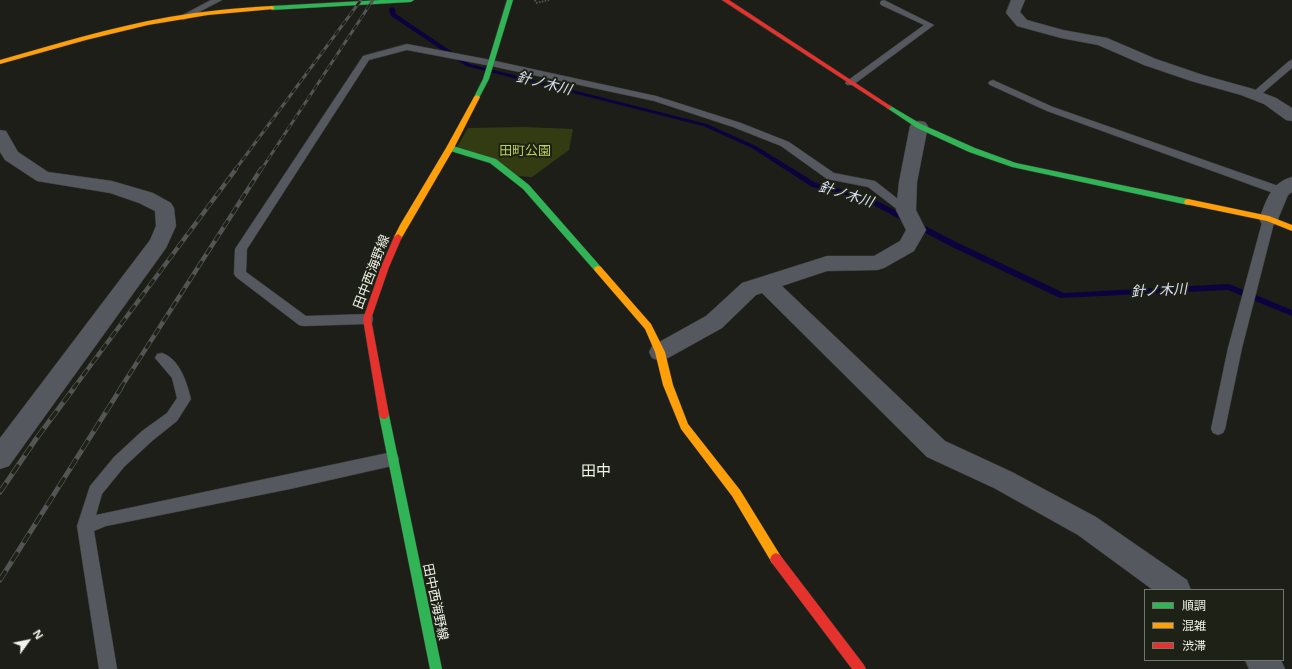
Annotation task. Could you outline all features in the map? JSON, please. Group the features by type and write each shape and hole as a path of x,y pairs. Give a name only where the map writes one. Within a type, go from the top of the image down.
{"street":[{"path":"0,62 94,36 183,17 281,8 411,0"},
{"name":"田中西海野線","path":"436,669 392,460 367,318 404,225 450,148 486,79 510,0"},
{"path":"725,0 850,83 919,126 972,150 1015,164 1269,219 1292,228"},
{"path":"1018,0 1013,13 1022,23 1061,34 1102,42 1150,62 1255,95 1270,101 1292,116"},
{"path":"660,352 714,322 749,289 827,264 877,263 907,246 916,230 906,210 908,182 919,126"},
{"path":"0,135 10,156 43,177 112,187 146,198 164,208 166,226 159,243 0,458"},
{"path":"450,148 493,162 526,187 648,327 660,352 668,385 684,426 736,494 779,564 860,669"},
{"path":"1269,219 1286,187"},
{"path":"765,283 936,449 1003,480 1087,526 1176,589"},
{"path":"1261,661 1270,669"}],"lane":[{"path":"183,17 218,0"},
{"path":"850,83 930,25 884,3"},
{"path":"367,318 304,321 240,274 241,249 366,58 407,47 491,63 656,99 737,125 785,144 831,176 871,184 906,210"},
{"path":"1255,95 1292,63"},
{"path":"993,83 1050,109 1286,187"},
{"path":"1218,429 1235,348 1269,219"},
{"path":"108,669 85,526 95,491 119,462 147,436 172,417 184,400 178,376 162,358"},
{"path":"85,526 106,519 392,460"}],"path":[{"path":"530,1 536,0 536,3 549,0"}],"green space":[{"name":"田町公園","path":"524,127 573,129 569,150 532,177 516,176 457,147 468,128"}],"waterway":[{"name":"針ノ木川","path":"392,9 393,15 468,65 705,125 754,147 814,185 864,197 953,244 1063,296 1229,287 1292,313"}],"railway":[{"path":"235,170 361,0"},
{"path":"261,170 373,0"},
{"path":"73,389 236,169"},
{"path":"120,389 261,169"},
{"path":"0,492 36,439 74,388"},
{"path":"0,580 121,388"}],"traffic: fast":[{"path":"272,8 411,0"},
{"path":"477,97 486,79 510,0"},
{"path":"889,107 919,126 972,150 1015,165 1188,202"},
{"path":"450,148 493,161 526,187 598,269"},
{"path":"384,415 436,669"}],"traffic: slow":[{"path":"0,62 84,38 148,23 208,13 272,8"},
{"path":"398,237 450,148 477,97"},
{"path":"1188,202 1269,219 1292,228"},
{"path":"598,269 648,327 660,352 668,385 684,426 736,493 776,559"}],"traffic: jam":[{"path":"725,0 889,107"},
{"path":"384,415 367,319 385,267 398,237"},
{"path":"776,559 860,669"}],"district":[{"name":"田中","path":"596,472"}]}
